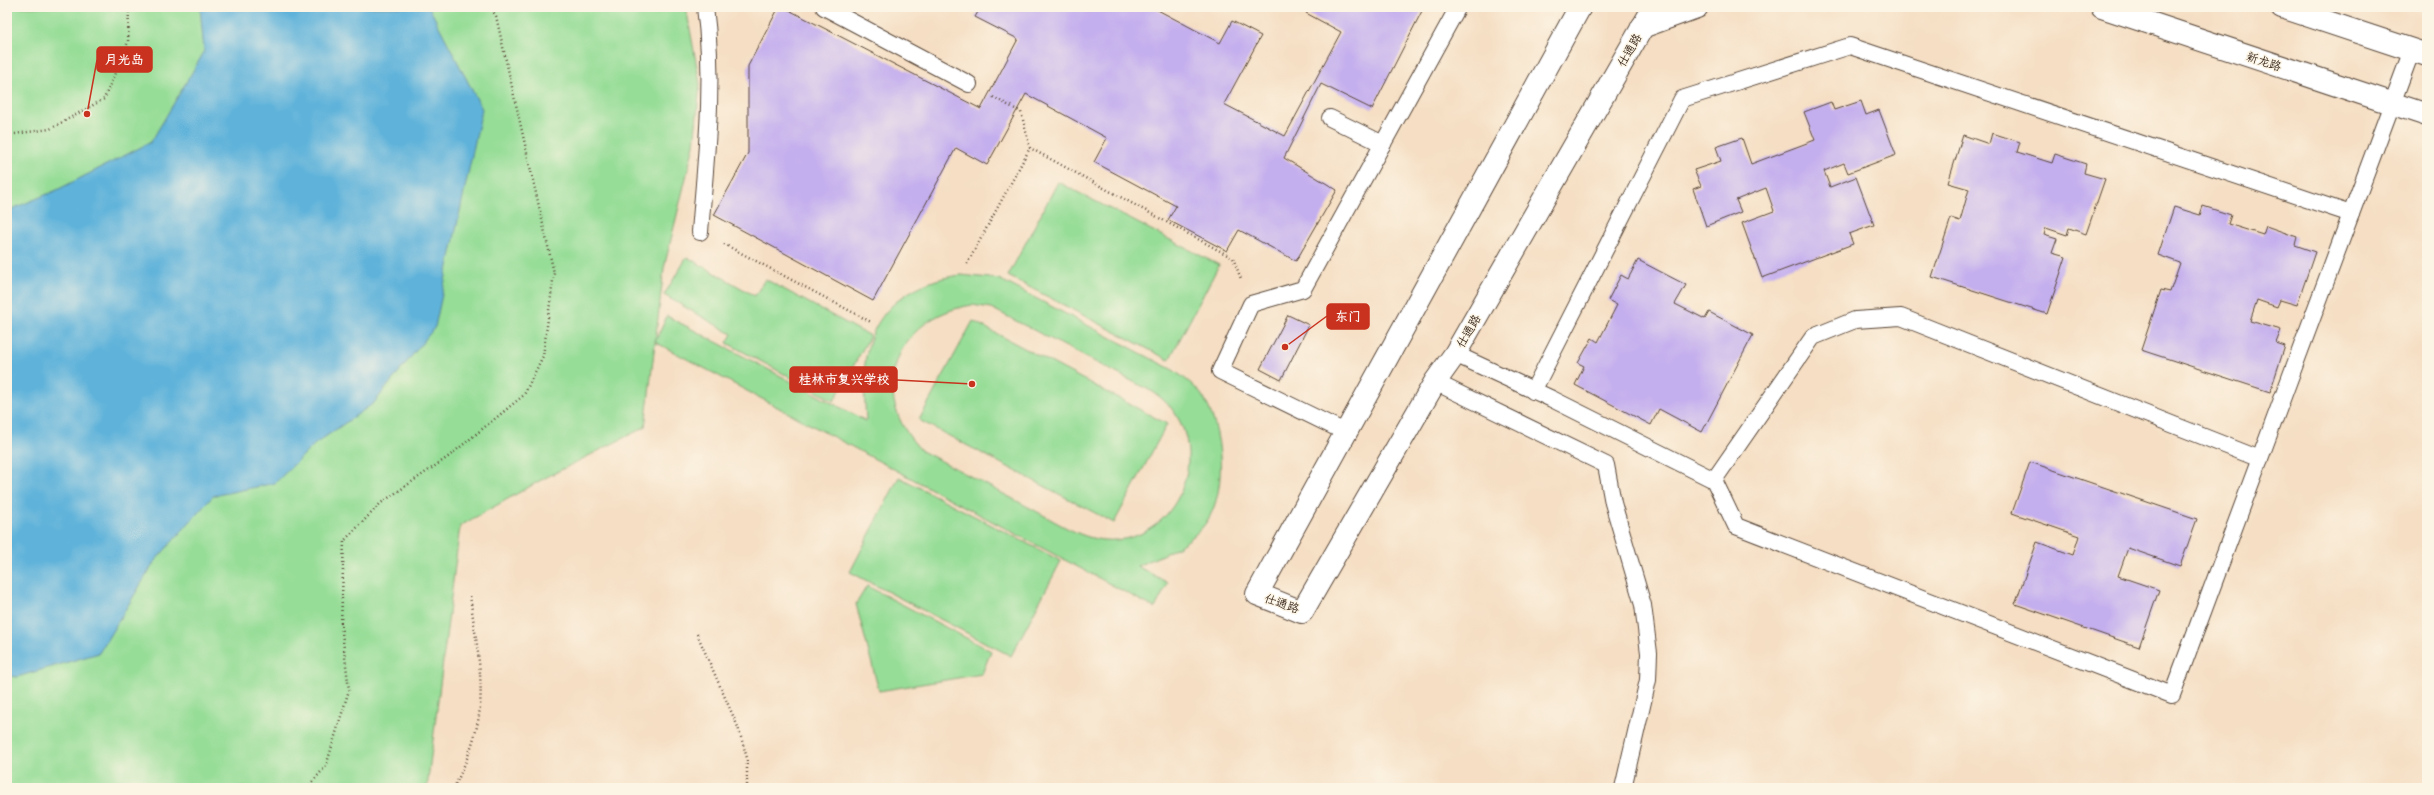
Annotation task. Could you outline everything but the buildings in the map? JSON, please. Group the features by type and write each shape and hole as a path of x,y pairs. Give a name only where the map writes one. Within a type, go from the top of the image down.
{"street":[{"name":"仕通路","path":"1580,7 1347,433 1257,594 1302,612 1435,382 1455,354 1654,7"},
{"path":"1642,27 1697,7"},
{"name":"新龙路","path":"2102,7 2392,104 2427,114"},
{"path":"2282,7 2420,52"}],"lane":[{"path":"700,232 707,147 710,45 705,7"},
{"path":"824,7 969,84"},
{"path":"1347,433 1220,371 1251,304 1303,289 1458,7"},
{"path":"1533,391 1682,99 1850,46 2351,214"},
{"path":"1455,354 1714,480 1736,526 2172,696 2392,104 2420,52"},
{"path":"1330,118 1383,144"},
{"path":"1714,480 1813,337 1855,320 1880,317 1901,318 2260,459"},
{"path":"1435,382 1606,465 1613,504 1643,606 1649,653 1648,680 1623,788"}],"path":[{"path":"7,135 50,129 104,99 128,42 129,7"},
{"path":"307,788 326,766 349,690 341,624 344,541 381,503 448,457 524,395 543,356 554,273 496,16 490,7"},
{"path":"967,264 1030,148 1021,112 969,84"},
{"path":"1030,148 1233,258 1251,304"},
{"path":"700,232 871,322"},
{"path":"454,788 465,766 476,734 480,708 480,681 470,595"},
{"path":"697,634 738,727 747,758 747,788"}],"green space":[{"path":"7,7 686,7 700,84 694,145 664,268 645,427 543,479 460,526 427,788 7,788"},
{"path":"1058,182 1219,265 1169,360 1008,276"},
{"path":"687,257 755,296 765,279 870,336 834,401 727,343 732,334 664,295"},
{"path":"961,275 999,279 1173,370 1201,394 1209,408 1219,443 1220,482 1216,501 1210,517 1200,530 1186,542 1137,566 1168,583 1155,608 655,342 667,316 866,421 864,373 870,340 877,324 887,311 913,290 944,278","holes":["972,305 991,308 1153,392 1173,411 1185,434 1188,459 1184,484 1172,507 1155,525 1132,537 1104,540 1085,536 1067,528 922,451 905,429 895,406 893,383 897,362 907,342 923,325 945,312"]},
{"path":"973,321 1167,424 1114,523 919,420"},
{"path":"899,477 1061,561 1011,656 850,572"},
{"path":"867,586 991,651 982,674 879,691 856,604"}],"water":[{"path":"200,7 429,7 482,109 435,327 374,403 315,444 275,483 213,496 155,561 99,653 17,677 7,676 7,211 57,190 151,142 204,52"}],"place":[{"name":"月光岛","path":"87,114"},
{"name":"东门","path":"1285,347"},
{"name":"桂林市复兴学校","path":"972,384"}]}
